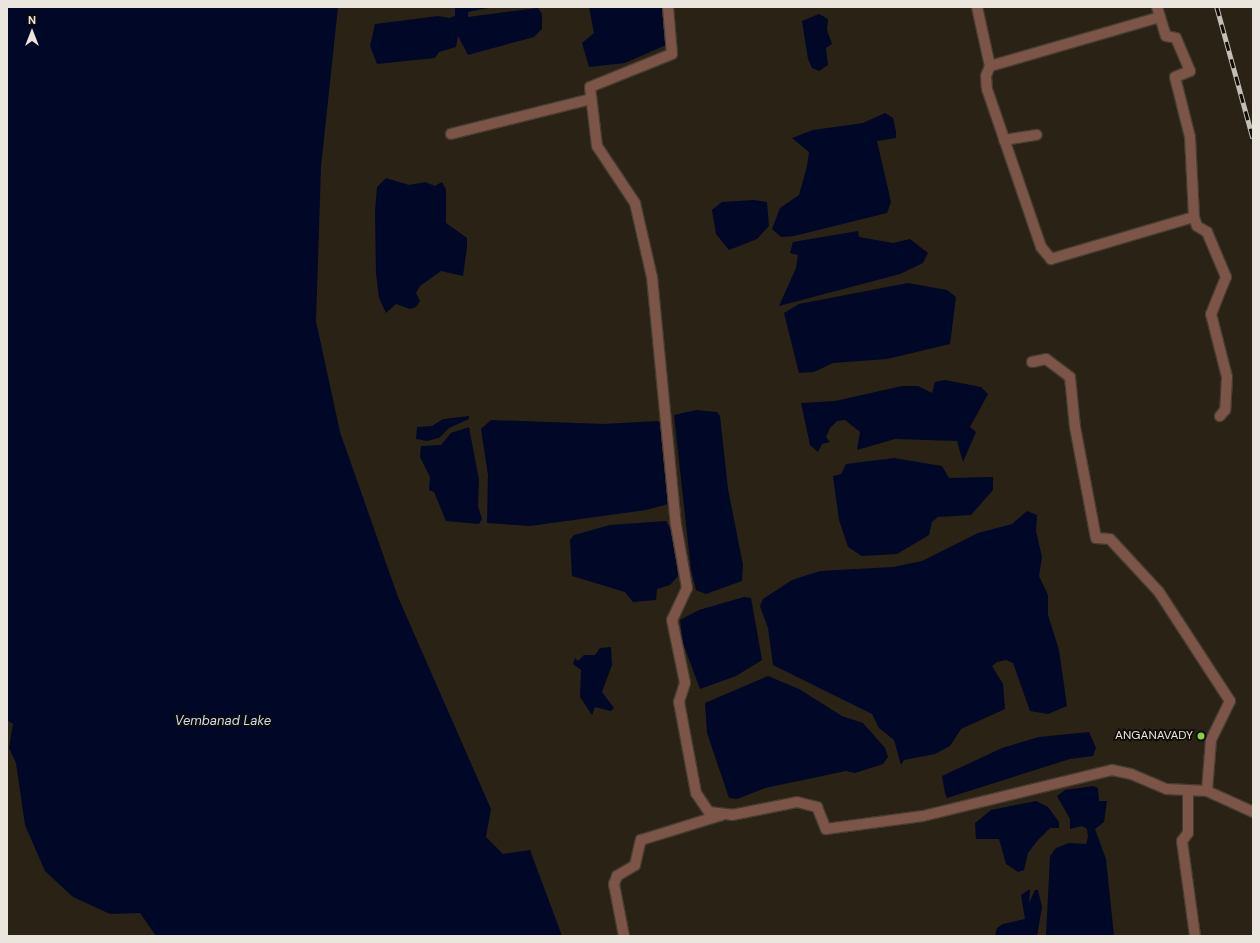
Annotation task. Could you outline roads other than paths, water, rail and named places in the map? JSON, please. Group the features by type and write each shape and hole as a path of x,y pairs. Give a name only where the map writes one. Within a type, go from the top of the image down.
{"street":[{"path":"668,7 672,54 590,87 597,146 635,203 652,277 676,525 687,588 672,620 685,683 679,702 689,761 696,793 709,812 726,814"},
{"path":"977,7 990,66 986,76 987,89 1041,248 1051,259 1194,217"},
{"path":"990,66 1159,12 1166,36 1176,38 1190,71 1175,77 1190,137 1194,217 1197,226 1207,232 1226,277 1212,314 1227,377 1225,410 1220,416"},
{"path":"451,134 591,99"},
{"path":"1004,140 1037,135"},
{"path":"1032,362 1046,359 1070,377 1075,427 1096,538 1110,539 1159,592 1230,700 1211,740 1207,791"},
{"path":"624,936 614,884 617,876 635,865 641,840 726,814 797,802 817,807 826,829 923,816 1112,770 1131,774 1167,789 1207,791 1253,812"},
{"path":"1188,790 1188,832 1182,841 1195,936"}],"water":[{"name":"Vembanad Lake","path":"7,7 338,7 321,167 316,321 340,432 398,597 491,809 486,837 503,854 530,850 562,936 156,936 140,913 110,914 73,897 45,871 25,825 16,763 9,748 13,724 7,720"},
{"path":"455,7 493,7 468,12 468,17 538,8 542,14 542,29 534,37 468,55 458,36 456,47 439,52 435,58 377,64 370,46 375,24 438,16 449,18 455,16"},
{"path":"589,7 665,7 666,45 625,63 589,67 582,43 594,33"},
{"path":"819,14 828,19 827,30 832,44 826,48 828,65 819,71 812,68 808,59 802,21"},
{"path":"885,113 893,118 896,132 896,138 877,141 891,202 887,213 794,236 781,237 772,229 780,208 799,195 807,166 809,152 792,138 813,130 863,123"},
{"path":"386,178 409,185 425,182 435,186 442,182 446,189 446,223 467,238 467,247 463,276 441,271 420,286 416,293 420,301 416,307 410,309 396,304 386,313 379,298 376,273 375,212 377,187"},
{"path":"754,200 767,202 769,226 757,239 729,250 716,234 712,210 722,202"},
{"path":"858,231 859,237 893,243 910,239 928,253 923,263 900,274 779,306 796,268 798,255 790,253 793,242"},
{"path":"908,283 947,290 956,297 950,344 887,359 833,363 814,372 799,373 784,313 799,304"},
{"path":"945,380 981,387 988,394 970,427 976,432 963,462 957,441 895,439 857,450 860,432 845,420 837,421 830,428 826,437 830,442 822,444 818,452 810,445 801,403 835,401 902,386 918,386 932,393 935,382"},
{"path":"696,410 717,412 720,416 728,489 743,565 742,581 706,594 696,590 691,570 674,415"},
{"path":"469,416 469,419 449,428 439,438 427,441 416,439 417,427 432,426 443,419"},
{"path":"491,420 603,424 658,421 664,427 668,504 646,510 530,526 487,523 488,475 481,429"},
{"path":"469,427 479,480 478,506 482,519 479,524 446,521 434,492 429,490 430,477 420,457 421,446 441,445 451,433"},
{"path":"894,458 942,466 949,478 993,477 993,490 971,515 938,517 932,522 929,535 897,554 862,556 848,547 839,520 833,476 841,474 846,464"},
{"path":"1027,511 1037,515 1036,531 1042,557 1039,576 1048,595 1048,615 1059,650 1067,706 1048,714 1030,711 1013,663 1006,660 997,662 992,666 1003,684 1005,709 961,729 950,746 935,754 904,760 901,765 894,740 879,728 872,714 773,665 768,628 760,606 763,599 792,580 820,571 893,567 922,561 978,533 1012,524"},
{"path":"666,521 673,533 678,576 670,585 657,589 656,600 633,602 625,592 572,576 570,540 574,535 610,525"},
{"path":"744,597 751,598 762,660 736,676 700,689 683,643 680,620 699,610"},
{"path":"611,647 612,665 602,692 614,708 611,711 595,707 592,715 580,697 581,670 573,664 575,658 578,661 584,655 595,655 600,648"},
{"path":"768,676 799,689 842,716 863,723 885,748 888,757 883,764 855,773 846,771 765,788 737,799 729,798 707,733 705,703"},
{"path":"1089,732 1096,748 1093,756 1070,759 947,798 942,776 1002,748 1039,737"},
{"path":"1093,786 1098,788 1099,801 1107,801 1104,822 1095,829 1106,859 1114,936 1046,936 1050,856 1056,848 1069,843 1086,844 1088,837 1087,829 1082,826 1070,829 1070,819 1057,796 1065,790"},
{"path":"1036,801 1048,807 1059,822 1059,828 1050,828 1038,840 1028,853 1024,870 1018,872 1006,864 999,839 976,839 975,823 991,810"},
{"path":"1030,889 1029,903 1035,890 1038,890 1042,907 1037,936 995,936 997,928 1003,924 1025,919 1021,895"}],"railway":[{"path":"1217,7 1253,138"}],"place":[{"name":"ANGANAVADY","path":"1201,736"}]}
